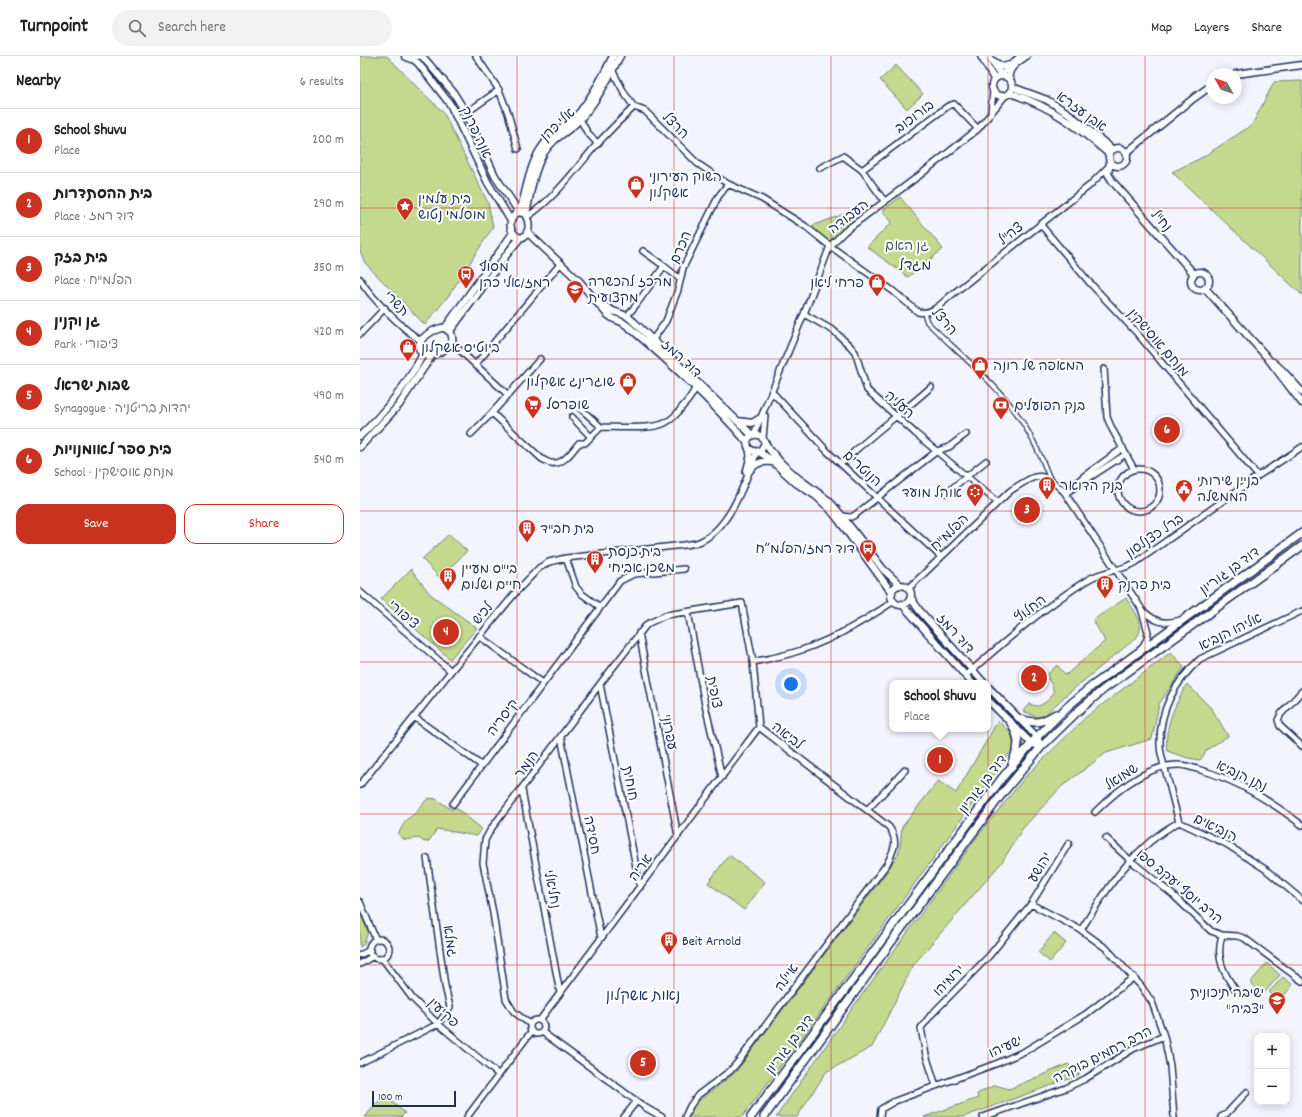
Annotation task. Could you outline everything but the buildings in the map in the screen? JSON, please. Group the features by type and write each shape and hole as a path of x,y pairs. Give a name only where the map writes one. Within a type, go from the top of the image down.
{"main road":[{"name":"דוד בן גוריון","path":"752,1117 1006,773 1031,743 1068,706 1092,686 1142,648 1302,534"},
{"name":"דוד בן גוריון","path":"764,1117 895,936 992,807 1042,747 1077,712 1104,689 1302,546"},
{"path":"1020,719 1039,723 1068,706"},
{"path":"1006,773 1014,758 1018,743 1016,731 1011,723"}],"street":[{"path":"405,56 408,58 415,58"},
{"name":"אנה פרנק","path":"422,56 453,92 466,112 495,176 523,214"},
{"path":"476,56 499,90 508,113 518,149"},
{"name":"אלי כהן","path":"523,214 531,171 539,152 550,137 580,112 613,56"},
{"name":"אלי כהן","path":"523,214 539,162 544,153 555,139 580,119 593,102 620,56"},
{"path":"981,56 994,79"},
{"path":"990,115 993,91 992,85 994,79 1001,75 1020,56"},
{"path":"993,91 998,96 1009,92 1011,80 1009,78 1010,72 1012,68 1027,56"},
{"name":"אנה פרנק","path":"415,58 450,104 488,183 511,221"},
{"path":"990,58 999,66 1010,65"},
{"path":"990,58 1001,75 1009,78"},
{"path":"1242,73 1302,65"},
{"name":"הרצל","path":"612,70 634,107 645,111 698,164 728,184 762,199 805,226 830,246 893,291 918,312 924,313 927,322 982,375 1016,412 1037,446 1050,479 1065,493 1141,608 1148,616 1163,623 1170,623 1184,619"},
{"path":"1126,153 1206,89"},
{"path":"466,112 499,90"},
{"name":"העבודה","path":"753,434 762,417 830,246 845,231 885,202 978,129 1009,92"},
{"name":"אבן עזרא","path":"1009,92 1046,107 1064,118 1110,152"},
{"name":"בורוכוב","path":"862,170 948,106 954,104 978,129"},
{"path":"520,238 513,233 510,227 514,214 523,214 547,202 619,121 634,107"},
{"path":"580,119 587,132 598,144"},
{"path":"1120,148 1126,153 1126,161 1122,165 1117,166 1109,164 1110,152 1120,148"},
{"path":"820,168 843,156 862,170 885,202"},
{"name":"נח\"ל","path":"1109,164 1108,174 1112,182 1194,274"},
{"name":"צה\"ל","path":"924,313 935,308 1094,183 1109,164"},
{"path":"1112,182 1112,174 1117,166"},
{"name":"הכרם","path":"651,342 666,321 683,268 712,208 728,184"},
{"path":"448,330 520,238 523,238 527,232 528,225 523,214"},
{"name":"מנחם אוסישקין","path":"1040,224 1258,476"},
{"name":"דוד רמז","path":"527,232 579,281 603,310 611,317 626,324 651,342"},
{"path":"448,330 513,233"},
{"path":"643,251 680,279"},
{"path":"475,365 561,263"},
{"path":"627,316 664,266"},
{"path":"1202,272 1207,276 1209,281 1205,288 1200,290 1193,287 1190,282 1194,274 1202,272"},
{"name":"תשרי","path":"360,279 362,288 412,335 420,340"},
{"path":"1205,288 1266,356 1302,403"},
{"name":"דוד רמז","path":"596,300 613,311 627,316 651,342 736,421 753,434"},
{"path":"360,334 385,308"},
{"name":"העליה","path":"804,314 834,331 850,346 857,356 867,390 896,417 997,502"},
{"path":"437,329 448,330 453,337 452,343 447,348 432,355 423,354 419,346 420,340 424,336 437,329"},
{"path":"452,343 508,394"},
{"path":"360,436 397,395 415,369 423,354"},
{"path":"360,447 399,405 432,355"},
{"path":"1266,356 1282,370 1302,392"},
{"path":"471,434 492,413 540,359"},
{"path":"1104,369 1107,417 1134,469"},
{"path":"492,413 542,459 551,464 559,463 565,459 579,443 585,442 601,427 658,426 665,423 684,406 692,395 696,384"},
{"name":"דוד רמז","path":"696,384 747,442"},
{"path":"841,464 878,430 930,388"},
{"name":"הנוטרים","path":"772,392 841,464 941,557"},
{"name":"העבודה","path":"764,440 764,419 769,399"},
{"path":"581,408 601,427"},
{"path":"572,417 590,436"},
{"path":"736,421 742,423 752,423 762,417"},
{"path":"753,662 792,654 816,645 875,615 894,602 902,604 907,602 910,598 911,592 909,588 900,585 883,569 842,516 822,495 799,479 780,463 759,434 753,434 747,442 749,449 753,452 758,452 773,462 788,476 816,496 829,508 892,593 894,602"},
{"path":"842,516 855,516 877,497 938,451 949,448 966,434"},
{"path":"758,452 763,448 764,440"},
{"name":"ברל כצנלסון","path":"1116,571 1135,563 1258,476 1302,447"},
{"path":"1065,493 1084,476 1123,448"},
{"name":"לכיש","path":"743,486 750,456 749,449"},
{"name":"לכיש","path":"360,785 450,671 534,573 549,562 566,558 684,546 699,542 713,532 726,518 736,501 758,452"},
{"path":"1065,493 1088,480 1126,454"},
{"path":"946,493 986,461"},
{"path":"750,470 760,462 773,462"},
{"path":"1134,469 1148,470 1158,480 1160,486 1160,493 1154,505 1149,509 1136,512 1123,505 1117,491 1118,484 1122,477 1127,472 1134,469"},
{"name":"הפלמ\"ח","path":"909,588 1010,490 1027,480 1041,476 1050,479"},
{"path":"566,558 576,587 582,594 600,607"},
{"name":"קיסריה","path":"453,804 620,581 626,576 644,572 684,569"},
{"name":"החלוץ","path":"965,676 998,647 1066,595 1095,576 1116,571"},
{"path":"892,593 894,587 900,585"},
{"name":"ציפורי","path":"360,592 450,671"},
{"name":"דוד רמז","path":"910,598 981,680"},
{"name":"לביאה","path":"742,603 753,662 759,727 889,827 894,834 896,843"},
{"name":"הנמר","path":"530,1024 514,1012 506,999 493,912 483,863 485,840 600,684 647,624 666,615 742,603"},
{"name":"דוד רמז","path":"902,604 969,680"},
{"name":"הרצל","path":"1141,608 1148,632 1147,639 1142,648"},
{"name":"אליהו הנביא","path":"1179,822 1160,746 1162,723 1167,704 1176,686 1189,669 1200,659 1214,651 1302,611"},
{"name":"צופית","path":"688,612 705,705 722,777"},
{"name":"עפרוני","path":"639,633 678,836"},
{"path":"479,636 543,683"},
{"name":"חוחית","path":"600,684 640,887"},
{"path":"991,690 1037,737 1042,747"},
{"path":"1302,691 1281,714 1278,720 1280,726 1302,746"},
{"path":"991,703 1031,743 1042,747"},
{"path":"414,717 481,765"},
{"name":"אריה","path":"540,1020 759,727"},
{"name":"חסידה","path":"561,737 602,938"},
{"name":"נתן הנביא","path":"1164,766 1180,764 1208,772 1242,787 1272,803 1302,825"},
{"name":"שמואל","path":"1095,812 1110,797 1136,778 1164,766"},
{"path":"867,810 905,770"},
{"name":"נחליאלי","path":"522,790 560,993"},
{"name":"הנביאים","path":"1081,930 1114,879 1130,860 1163,830 1179,822 1226,844 1265,869 1302,900"},
{"name":"הרב יוסף יעקב ספו","path":"1106,838 1130,860 1173,895 1211,931 1222,935 1244,938 1302,980"},
{"name":"איילה","path":"686,1117 690,1106 698,1095 730,1071 738,1062 887,864 896,843"},
{"name":"יהושע","path":"1031,904 1069,843"},
{"name":"גמלא","path":"427,858 450,1007 438,1024"},
{"path":"360,902 376,940"},
{"path":"1031,904 1081,930 1107,949 1134,977 1152,1002 1164,1036 1170,1066 1174,1117"},
{"name":"ירמיהו","path":"936,1086 926,1055 921,1028 931,1015 989,956 1031,904"},
{"path":"1222,935 1219,948 1221,965 1237,992"},
{"path":"376,940 385,941 388,946 388,952 382,958 373,956 370,950 372,943 376,940"},
{"path":"360,955 370,950"},
{"path":"360,964 373,956"},
{"name":"פקיעין","path":"382,958 412,998 438,1024 499,1076"},
{"name":"ישעיהו","path":"880,1117 881,1109 895,1100 998,1063 1025,1051 1086,1014 1134,977"},
{"path":"531,1032 529,1028 533,1020 540,1020 544,1025 542,1032"},
{"path":"360,1063 438,1024"},
{"path":"531,1032 538,1034 542,1032"},
{"path":"467,1117 531,1032"},
{"path":"542,1032 637,1101 662,1117"},
{"name":"הרב רחמים בוקרה","path":"983,1117 1066,1088 1085,1079 1133,1049 1164,1036"},
{"path":"1221,1117 1226,1114 1247,1092"},
{"path":"624,1117 637,1101"}],"green space":[{"path":"360,56 386,56 389,58 443,112 488,203 493,227 449,295 425,325 365,263 360,251"},
{"path":"896,65 923,94 907,109 880,80"},
{"path":"1302,81 1302,295 1172,172 1203,157 1252,125 1274,82"},
{"name":"גן האם","path":"900,197 943,249 908,277 867,247 892,222 882,211"},
{"path":"844,214 850,217 853,223 829,243 809,227"},
{"path":"449,534 467,551 440,578 422,559"},
{"path":"411,569 430,594 477,628 450,659 381,599"},
{"path":"1126,598 1136,613 1140,623 1139,633 1136,638 1065,696 1046,714 1037,717 1023,711 1029,704 1037,706 1047,701 1051,697 1053,689 1046,676 1057,665 1066,675 1105,641 1093,620"},
{"path":"1171,652 1184,667 1159,704 1152,739 1106,753 1061,787 1023,828 1002,862 914,964 872,1047 826,1072 797,1117 776,1117 856,1003 977,837 1026,776 1086,717"},
{"path":"1187,684 1212,709 1228,736 1208,749 1200,760 1188,758 1167,751 1167,733 1171,716"},
{"path":"998,721 1011,733 1014,747 805,1034 742,1117 688,1117 695,1104 735,1073 888,870 898,854 902,827 938,781 956,793"},
{"path":"429,798 436,799 452,810 455,807 482,829 477,836 437,829 429,841 424,842 419,838 405,840 398,834 406,820 417,812 420,806"},
{"path":"729,855 765,882 744,910 708,883"},
{"path":"360,913 368,932 364,944 360,947"},
{"path":"1054,933 1066,943 1050,962 1038,952"},
{"path":"1267,963 1280,975 1263,994 1250,983"},
{"path":"1283,977 1293,985 1279,1001 1269,992"},
{"path":"1068,1064 1080,1075 963,1117 924,1117 978,1098 977,1094 995,1085 1009,1089"},
{"path":"384,1095 405,1113 401,1117 365,1117"}],"place":[{"name":"השוק העירוני אשקלון","path":"636,199"},
{"name":"בית עלמין מוסלמי נטוש","path":"405,221"},
{"name":"מסוף רמז/אלי כהן","path":"466,289"},
{"name":"פרחי ליאן","path":"877,297"},
{"name":"מרכז להכשרה מקצועית","path":"575,304"},
{"name":"ביוטיס אשקלון","path":"408,362"},
{"name":"המאפה של רונה","path":"980,380"},
{"name":"שוגרינג אשקלון","path":"628,396"},
{"name":"שופרסל","path":"533,419"},
{"name":"בנק הפועלים","path":"1001,420"},
{"name":"בית ספר לאומנויות","path":"1167,430"},
{"name":"בנק הדואר","path":"1047,500"},
{"name":"בניין שירותי הממשלה","path":"1184,503"},
{"name":"אוהל מועד","path":"975,507"},
{"name":"בית בזק","path":"1027,510"},
{"name":"בית חב\"ד","path":"527,543"},
{"name":"דוד רמז/הפלמ״ח","path":"868,563"},
{"name":"בית כנסת משכן אביחי","path":"595,574"},
{"name":"בי\"ס מעיין חיים ושלום","path":"448,591"},
{"name":"בית פרנק","path":"1105,599"},
{"name":"גן וקנין","path":"446,632"},
{"name":"בית ההסתדרות","path":"1034,678"},
{"name":"School Shuvu","path":"940,760"},
{"name":"Beit Arnold","path":"669,955"},
{"name":"ישיבה תיכונית \"צביה\"","path":"1277,1015"},
{"name":"שבות ישראל","path":"643,1063"}],"district":[{"name":"מגדל","path":"915,265"},
{"name":"נאות אשקלון","path":"643,995"}]}
